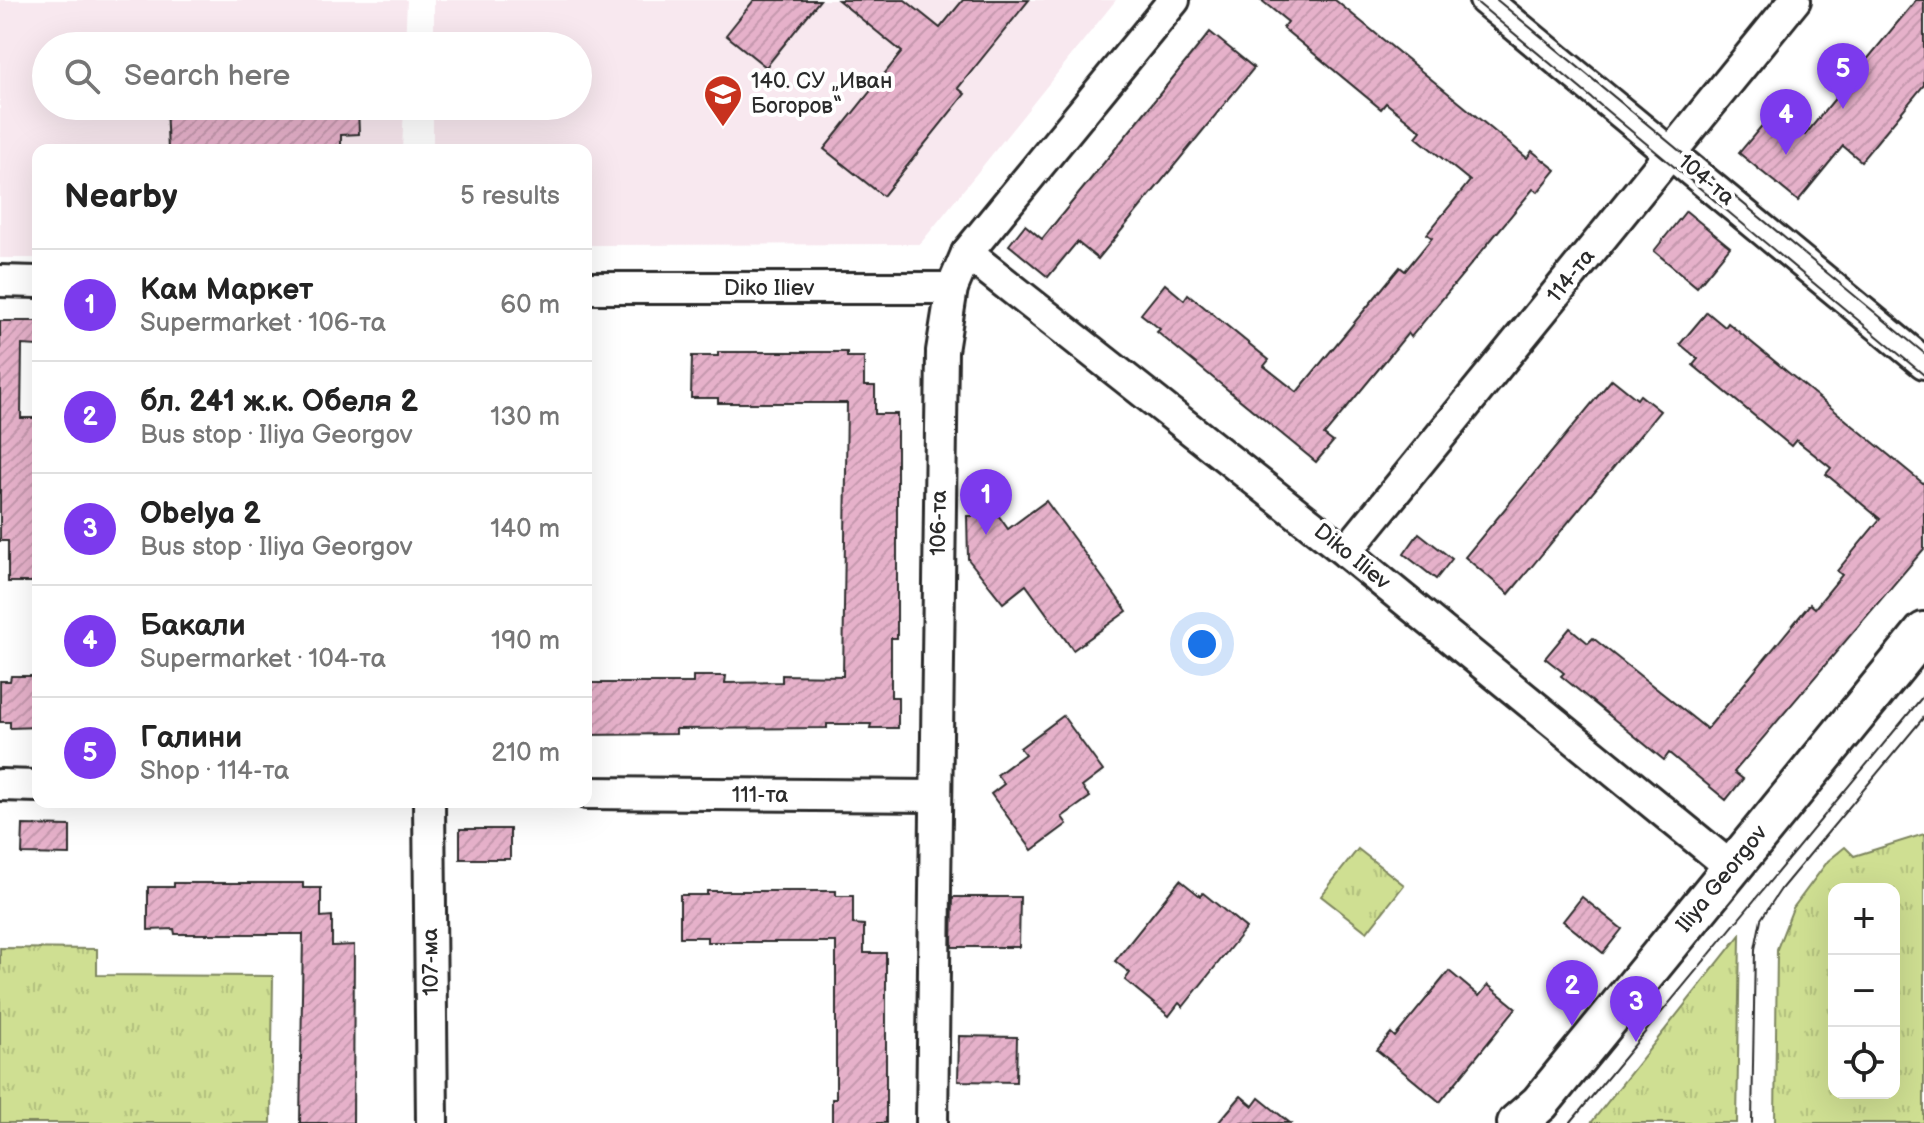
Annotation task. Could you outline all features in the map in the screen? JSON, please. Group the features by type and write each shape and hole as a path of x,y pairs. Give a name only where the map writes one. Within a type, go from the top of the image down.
{"street":[{"name":"106-та","path":"932,1123 942,351 952,288 967,253 1174,0"},
{"name":"104-та","path":"1485,0 1924,363"},
{"name":"114-та","path":"1346,552 1795,0"},
{"name":"Diko Iliev","path":"967,253 1346,552 1732,868"},
{"path":"0,281 32,282"},
{"name":"Diko Iliev","path":"592,288 952,288"},
{"name":"Iliya Georgov","path":"1517,1123 1540,1103 1924,632"},
{"path":"0,785 32,786"},
{"name":"111-та","path":"592,793 934,796"},
{"name":"107-ма","path":"429,808 432,1123"}],"shaded area":[{"path":"0,0 407,0 406,32 32,32 32,120 403,120 402,144 32,144 32,258 0,258"},
{"name":"140. СУ „Иван Богоров“","path":"434,0 1116,0 920,244 592,245 592,144 433,144 433,120 592,120 592,32 434,32"}],"green space":[{"path":"1924,834 1924,1123 1775,1123 1777,949 1793,908 1828,861 1845,847 1854,856"},
{"path":"1358,849 1404,885 1367,932 1321,896"},
{"path":"1740,935 1737,1123 1591,1123"},
{"path":"0,948 97,949 97,975 273,976 271,1123 0,1123"}],"building":[{"path":"754,0 820,0 766,67 726,35"},
{"path":"838,0 905,0 940,28 963,0 1029,0 958,88 965,94 883,196 824,149 902,52"},
{"path":"1261,0 1335,0 1527,158 1532,151 1556,170 1538,192 1533,189 1411,337 1408,333 1324,435 1333,442 1316,462 1157,332 1160,329 1141,314 1165,284 1184,300 1188,294 1269,360 1264,366 1297,392 1400,267 1405,271 1432,238 1427,234 1470,181 1416,137 1421,131 1386,103 1381,109 1283,28 1288,22"},
{"path":"1916,0 1924,0 1924,85 1861,161 1843,146 1798,201 1739,153 1775,110 1805,135"},
{"path":"1210,32 1254,68 1098,259 1077,242 1048,277 1009,245 1025,225 1042,239"},
{"path":"167,120 358,120 359,134 341,135 341,144 168,144"},
{"path":"1686,211 1730,247 1697,287 1654,251"},
{"path":"1707,312 1725,327 1728,323 1924,484 1924,549 1734,772 1743,779 1726,800 1669,753 1664,760 1561,676 1564,673 1545,658 1570,628 1588,643 1593,638 1707,729 1810,604 1815,608 1842,575 1837,571 1880,519 1826,474 1831,468 1796,440 1791,446 1693,365 1698,359 1680,344"},
{"path":"0,321 32,321 32,346 22,345 21,418 32,418 32,582 8,582 8,541 0,541"},
{"path":"718,352 847,352 847,357 864,357 864,386 875,386 875,414 897,414 897,638 891,638 891,697 898,697 898,728 870,728 871,724 827,724 827,728 676,729 676,734 592,735 592,683 693,683 693,676 726,676 725,683 782,682 782,675 843,676 847,403 718,403 718,398 691,398 692,356 718,356"},
{"path":"1612,379 1637,399 1640,395 1660,411 1509,594 1465,557"},
{"path":"1046,501 1127,611 1073,650 1026,585 1003,603 968,559 967,516 998,515 1008,529"},
{"path":"1419,533 1452,559 1436,579 1404,554"},
{"path":"11,676 32,676 32,727 10,728 10,722 0,722 0,681 10,681"},
{"path":"1063,716 1103,771 1082,787 1090,797 1062,817 1067,824 1032,850 991,794 1004,784 997,775 1025,754 1020,748"},
{"path":"23,825 70,826 70,855 22,854"},
{"path":"460,829 510,829 510,859 460,859"},
{"path":"1180,880 1200,896 1203,893 1246,928 1183,1007 1179,1003 1169,1016 1125,980 1130,973 1115,961"},
{"path":"174,883 303,883 303,888 321,888 321,917 332,916 332,946 354,945 353,1123 300,1123 303,934 175,934 174,929 148,930 148,887 174,887"},
{"path":"707,891 836,891 836,896 853,896 853,924 864,925 864,953 886,953 886,1123 832,1123 832,1099 836,1099 836,942 707,942 707,937 680,937 680,895 707,895"},
{"path":"953,897 1020,897 1019,947 952,947"},
{"path":"1582,897 1622,929 1603,953 1563,921"},
{"path":"1449,971 1479,996 1488,985 1516,1008 1440,1102 1377,1050 1391,1033 1395,1037"},
{"path":"959,1036 1017,1037 1016,1082 958,1081"},
{"path":"1241,1096 1253,1106 1259,1098 1290,1123 1218,1123"}],"tram line":[{"path":"1474,0 1924,375"},
{"path":"1497,0 1924,353"},
{"path":"1570,1123 1924,695"},
{"path":"1752,1123 1755,949 1761,919 1781,889 1924,717"}],"place":[{"name":"Галини","path":"1843,109"},
{"name":"140. СУ „Иван Богоров“","path":"723,128"},
{"name":"Бакали","path":"1786,155"},
{"name":"Кам Маркет","path":"986,535"},
{"name":"бл. 241 ж.к. Обеля 2","path":"1572,1026"},
{"name":"Obelya 2","path":"1636,1042"}]}
